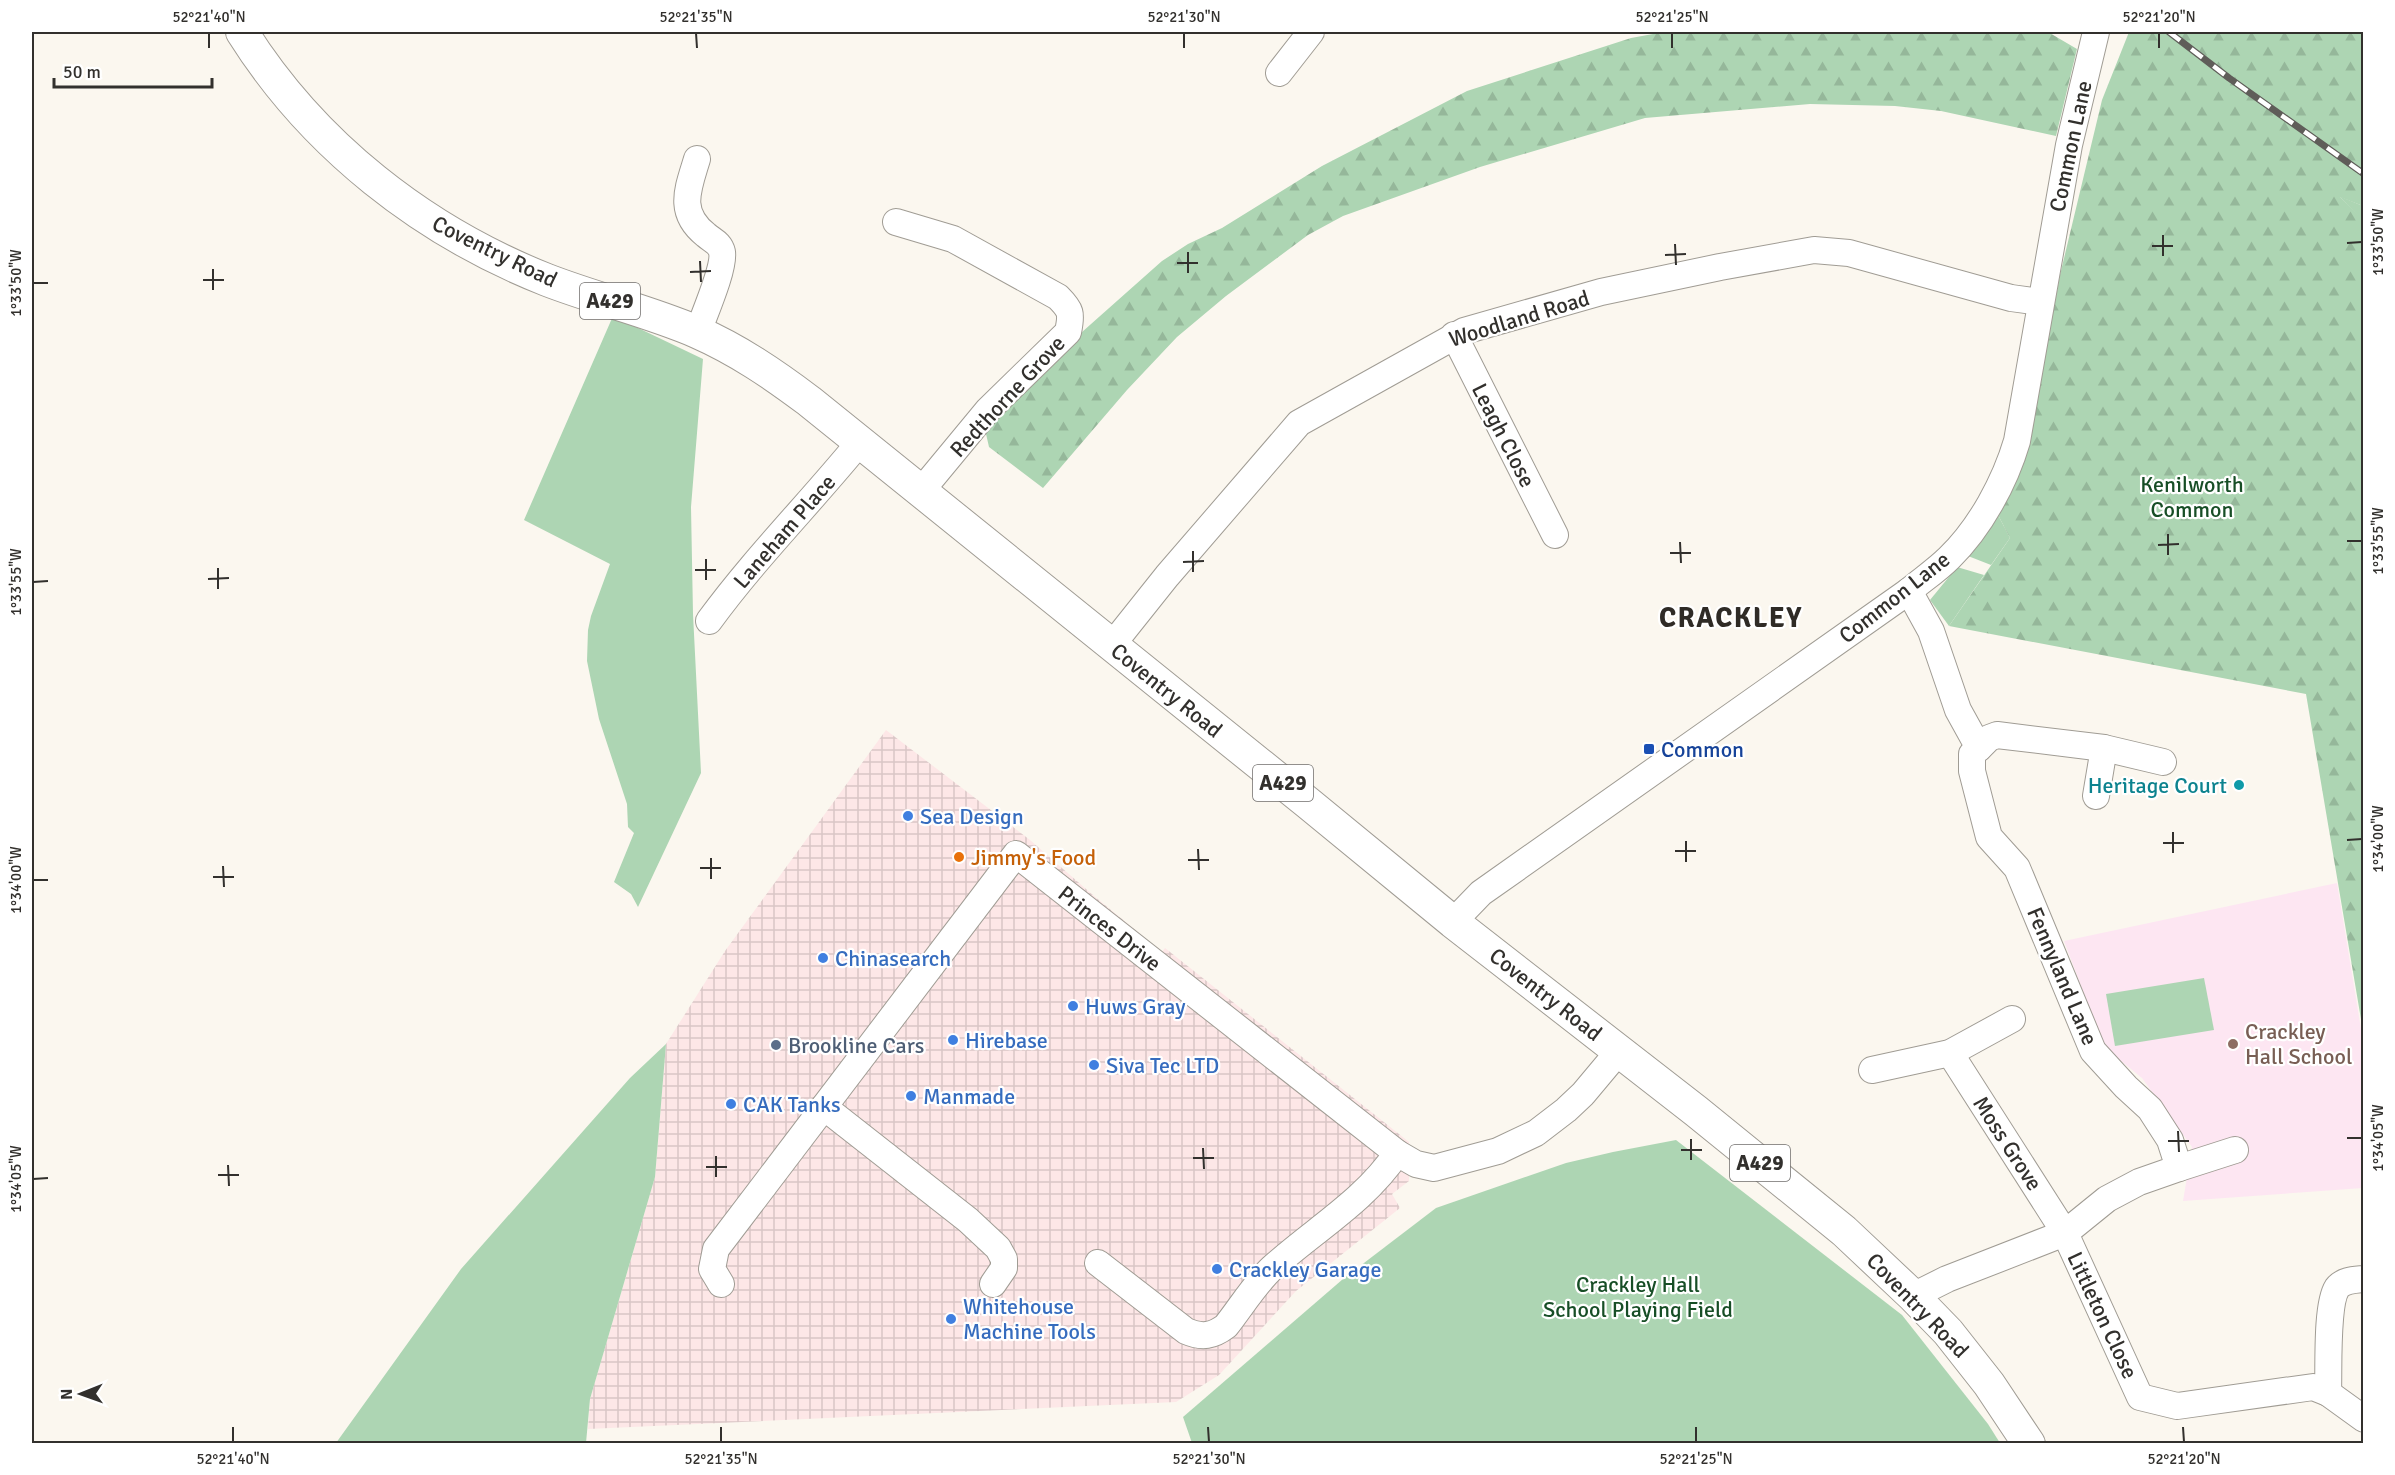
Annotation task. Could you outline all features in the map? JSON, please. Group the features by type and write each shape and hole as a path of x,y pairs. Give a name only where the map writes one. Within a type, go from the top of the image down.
{"main road":[{"name":"Coventry Road","path":"242,32 265,66 305,116 355,163 412,208 471,244 526,271 698,332 746,357 774,375 860,442 1453,922 1835,1224 1914,1296 1948,1332 1989,1384 2030,1443"}],"street":[{"path":"1279,73 1311,32"},
{"name":"Common Lane","path":"1453,922 1481,893 1909,591 1949,558 1975,525 2004,480 2017,441 2040,302 2074,123 2094,37"},
{"path":"697,159 686,198 686,206 696,224 721,249 723,263 698,332"},
{"name":"Redthorne Grove","path":"896,222 953,239 1058,297 1070,308 1071,319 1068,332 988,410 921,491"},
{"name":"Woodland Road","path":"1112,645 1167,576 1299,423 1454,335 1601,292 1814,250 1849,253 2011,298 2040,302"},
{"name":"Leagh Close","path":"1454,335 1555,535"},
{"name":"Laneham Place","path":"709,621 774,540 814,498 860,442"},
{"path":"1909,591 1931,631 1958,710 1979,748 1989,738 1997,735 2104,748 2163,762"},
{"name":"Fennyland Lane","path":"1979,748 1972,754 1972,771 1989,837 2017,868 2093,1051 2126,1087 2150,1108 2170,1140 2179,1168"},
{"path":"2096,796 2104,748"},
{"name":"Princes Drive","path":"721,1284 712,1269 716,1249 1016,854 1397,1153 1416,1164 1434,1168 1498,1151 1536,1133 1584,1094 1619,1051"},
{"path":"1872,1070 1950,1053 2012,1019"},
{"name":"Moss Grove","path":"1950,1053 2065,1233"},
{"path":"824,1107 968,1220 998,1248 1004,1259 1004,1268 993,1284"},
{"path":"2065,1233 2107,1199 2139,1182 2235,1150"},
{"path":"1098,1263 1186,1331 1206,1336 1218,1333 1231,1320 1269,1270 1361,1195 1384,1172 1397,1153"},
{"name":"Littleton Close","path":"1914,1296 1947,1279 2065,1233 2140,1397 2177,1406 2313,1387 2328,1393 2364,1419"},
{"path":"2328,1393 2331,1303 2338,1287 2346,1281 2364,1279"}],"shaded area":[{"path":"886,730 1030,840 1162,952 1165,948 1409,1142 1409,1181 1392,1194 1400,1208 1296,1291 1219,1375 1176,1402 588,1429 590,1399 655,1177 666,1044 725,951"},
{"name":"Crackley Hall School","path":"2337,883 2363,1041 2363,1188 2183,1201 2192,1147 2142,1078 2104,1047 2064,941"}],"green space":[{"path":"1664,32 2048,32 2077,49 2056,136 1941,111 1895,106 1810,104 1645,118 1480,167 1343,216 1308,235 1226,296 1177,337 1127,390 1043,488 989,447 984,425 1046,364 1162,261 1188,244 1222,228 1322,166 1467,91 1631,38"},
{"name":"Kenilworth Common","path":"2129,32 2363,32 2363,206 2340,197 2364,221 2363,1031 2306,694 1949,626 2010,538 1997,513 2027,453 2060,275 2102,100"},
{"path":"2339,196 2363,206 2363,221"},
{"path":"613,316 703,359 691,507 693,614 701,773 638,907 631,894 614,882 634,833 628,827 627,804 599,719 587,661 591,616 610,564 524,520"},
{"path":"1997,513 2010,538 1991,565 1968,556"},
{"path":"1957,567 1984,575 1949,626 1930,600"},
{"path":"2204,978 2214,1030 2115,1046 2106,994"},
{"path":"666,1044 655,1177 590,1399 586,1443 336,1443 461,1269 630,1078"},
{"name":"Crackley Hall School Playing Field","path":"1676,1140 1902,1315 1988,1424 2000,1443 1192,1443 1183,1417 1343,1279 1436,1208 1566,1163"}],"railway":[{"path":"2169,32 2229,78 2364,174"}],"place":[{"name":"Common","path":"1649,749"},
{"name":"Heritage Court","path":"2239,785"},
{"name":"Sea Design","path":"908,816"},
{"name":"Jimmy's Food","path":"959,857"},
{"name":"Chinasearch","path":"823,958"},
{"name":"Huws Gray","path":"1073,1006"},
{"name":"Hirebase","path":"953,1040"},
{"name":"Crackley Hall School","path":"2233,1044"},
{"name":"Brookline Cars","path":"776,1045"},
{"name":"Siva Tec LTD","path":"1094,1065"},
{"name":"Manmade","path":"911,1096"},
{"name":"CAK Tanks","path":"731,1104"},
{"name":"Crackley Garage","path":"1217,1269"},
{"name":"Whitehouse Machine Tools","path":"951,1319"}],"district":[{"name":"CRACKLEY","path":"1731,617"}]}
